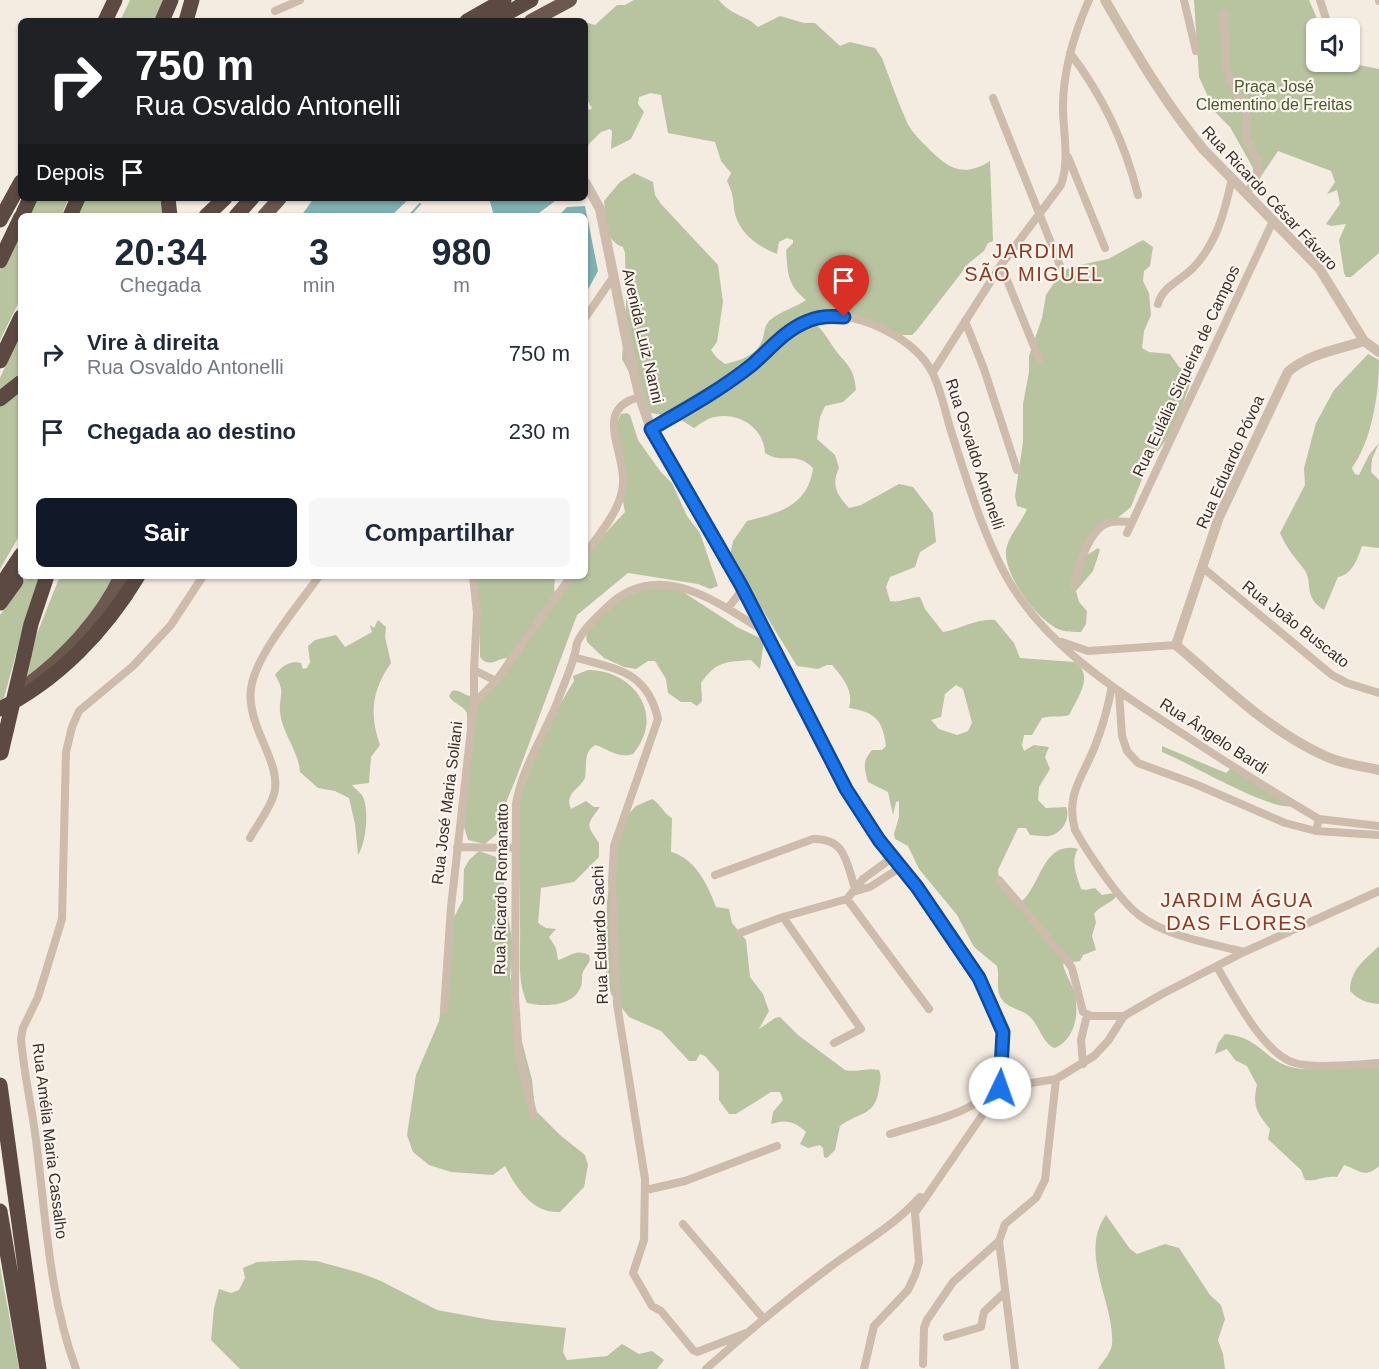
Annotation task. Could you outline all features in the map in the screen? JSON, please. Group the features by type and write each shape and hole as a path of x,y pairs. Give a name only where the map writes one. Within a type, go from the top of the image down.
{"highway":[{"path":"106,18 115,0"},
{"path":"116,18 124,0"},
{"path":"163,18 171,0"},
{"path":"187,18 192,0"},
{"path":"472,18 504,0"},
{"path":"498,18 531,0"},
{"path":"537,18 570,0"},
{"path":"0,220 18,187"},
{"path":"209,213 222,201"},
{"path":"226,213 236,201"},
{"path":"239,213 249,201"},
{"path":"267,213 277,201"},
{"path":"0,261 18,223"},
{"path":"1,358 18,323"},
{"path":"0,399 18,384"},
{"path":"0,587 18,560"},
{"path":"0,603 18,577"},
{"path":"1,758 31,624 46,579"},
{"path":"24,654 53,579"},
{"path":"0,707 46,670 74,643 95,618 119,579"},
{"path":"0,707 41,683 77,654 115,611 136,579"},
{"path":"0,1085 39,1369"},
{"path":"0,1211 27,1369"}],"street":[{"path":"275,11 300,0"},
{"path":"933,372 1001,265 1061,185 1066,170 1063,107 1070,53 1089,0"},
{"name":"Rua Ricardo César Fávaro","path":"1105,0 1172,110 1203,149 1319,268 1364,341 1379,352"},
{"path":"1184,0 1196,51"},
{"path":"1320,0 1326,18"},
{"path":"1224,13 1226,67 1247,113 1246,138 1258,162 1257,176 1247,193"},
{"path":"1070,53 1084,71 1117,128 1138,195"},
{"path":"993,98 1060,268"},
{"path":"1066,154 1106,248"},
{"path":"1158,304 1164,291 1194,267 1218,231 1232,178"},
{"name":"Avenida Luiz Nanni","path":"588,187 600,209 640,397 651,429 741,585 846,789 879,840 917,887 979,978 1001,1025 1000,1088"},
{"name":"Rua Eulália Siqueira de Campos","path":"1127,533 1273,221"},
{"path":"1001,265 1039,359"},
{"path":"588,314 614,276"},
{"name":"Rua Osvaldo Antonelli","path":"651,429 696,403 753,364 789,330 809,320 826,316 844,317 899,337 912,345 933,372 983,530 1020,602 1059,641"},
{"path":"965,321 984,369 1017,470"},
{"name":"Rua Eduardo Póvoa","path":"1176,645 1219,517 1288,372 1295,365 1364,341"},
{"path":"588,550 619,504 623,489 622,469 614,429 616,410 621,404 640,397"},
{"path":"1074,585 1084,552 1098,530 1105,523 1132,522"},
{"name":"Rua João Buscato","path":"1202,567 1332,675 1347,683 1379,693"},
{"name":"Rua Amélia Maria Cassalho","path":"76,1369 46,1240 37,1146 21,1039 23,1028 40,990 62,919 66,752 72,727 79,711 133,666 164,633 201,579"},
{"path":"250,838 274,795 275,782 273,770 253,721 250,704 251,687 257,668 268,647 317,579"},
{"name":"Rua José Maria Soliani","path":"444,1010 451,907 474,703 477,614 473,579"},
{"name":"Rua José Maria Soliani","path":"474,703 496,681 569,579"},
{"name":"Rua Ricardo Romanatto","path":"534,1117 519,1056 515,997 516,804 519,785 546,729 578,642 590,623 611,603 629,590 651,583 676,585 728,608 765,632"},
{"path":"728,608 739,594 741,585"},
{"path":"740,616 752,607"},
{"path":"1059,641 1088,651 1176,645 1251,708 1306,746 1341,762 1379,770"},
{"name":"Rua Ângelo Bardi","path":"1059,641 1085,667 1116,689 1249,778 1319,819"},
{"path":"1085,667 1088,651"},
{"name":"Rua Eduardo Sachi","path":"574,657 621,669 634,676 647,690 658,718 614,846 612,882 616,1004 646,1190 643,1245 634,1266 634,1277 652,1306 661,1311 687,1345 698,1352 747,1333"},
{"path":"474,670 496,681"},
{"path":"1116,689 1122,736 1127,751 1138,763 1195,784 1285,823 1316,831 1379,836"},
{"path":"1116,689 1072,798 1075,830 1126,901 1139,915 1162,928 1244,952"},
{"path":"1316,831 1319,819 1379,826"},
{"path":"715,875 813,839 827,839 841,848 856,891"},
{"path":"457,847 516,848"},
{"path":"740,933 783,917 847,899 856,891 863,879 893,857"},
{"path":"856,891 870,887 901,867"},
{"path":"999,880 1072,968 1080,1006 1087,1015"},
{"path":"864,1369 874,1326 912,1284 919,1262 915,1213 1000,1088 1056,1079 1083,1064 1108,1041 1124,1016 1162,993 1244,952 1379,891"},
{"path":"847,899 928,1009"},
{"path":"783,917 861,1029 834,1043"},
{"path":"1216,967 1257,1031 1281,1056 1301,1064 1379,1064"},
{"path":"1087,1015 1124,1016"},
{"path":"1083,1064 1081,1040 1087,1015"},
{"path":"890,1134 973,1104 987,1090 1002,1064"},
{"path":"1015,1369 999,1241 1005,1224 1028,1207 1042,1190 1056,1079"},
{"path":"646,1190 685,1181 777,1146"},
{"path":"706,1369 764,1318 832,1266 896,1222 922,1194 931,1188"},
{"path":"682,1224 764,1318"},
{"path":"923,1364 924,1328 927,1320 953,1282 999,1241"},
{"path":"947,1337 981,1327 984,1312 1004,1293"}],"green space":[{"path":"130,0 163,0 155,18 121,18"},
{"path":"634,0 719,0 728,9 758,27 780,16 804,23 815,23 840,46 850,42 875,48 882,58 912,131 940,160 963,170 990,161 993,241 988,243 984,251 969,263 912,335 902,335 881,325 856,319 809,319 823,332 849,366 856,390 843,402 825,406 820,417 817,439 835,455 839,468 835,485 841,499 849,508 861,505 899,484 913,487 933,513 936,542 920,552 915,567 890,577 886,587 890,601 920,597 925,609 943,632 982,621 995,620 1014,643 1020,658 1075,662 1084,674 1080,695 1069,715 1042,718 1032,735 1024,735 1022,745 1024,751 1034,745 1049,747 1045,757 1050,769 1039,787 1038,800 1046,808 1066,807 1067,816 1064,825 1054,835 1049,836 1030,835 1026,828 1018,828 998,870 999,879 1022,901 1050,857 1066,848 1078,849 1074,864 1081,889 1095,888 1102,895 1114,893 1117,895 1094,914 1096,922 1092,936 1096,950 1083,955 1080,961 1063,964 1075,995 1076,1018 1067,1039 1055,1048 1047,1043 1029,1016 1004,1001 998,991 997,966 974,947 957,915 919,869 908,846 895,839 899,801 896,802 893,815 888,792 868,782 865,769 865,762 872,750 882,750 886,746 880,724 871,715 849,708 849,690 832,665 818,669 797,666 746,583 728,565 733,541 747,521 770,515 790,506 805,491 813,468 800,460 778,458 765,453 764,444 755,429 733,417 715,417 694,428 676,417 651,413 622,359 626,304 625,253 623,247 612,240 609,234 604,201 620,182 634,173 653,182 655,195 661,204 718,265 723,302 717,342 711,350 725,364 750,355 761,343 769,321 806,300 795,289 788,272 786,250 793,240 787,238 779,242 777,254 762,247 749,237 736,217 727,181 731,173 721,161 715,142 668,133 661,95 651,93 639,97 638,104 644,112 631,139 611,149 612,131 610,129 601,132 588,145 588,109 592,108 588,101 588,23 595,25 617,5 625,5","holes":["956,685 963,689 972,723 968,731 957,735 939,729 931,720 941,717 945,694"]},
{"name":"Praça José Clementino de Freitas","path":"1194,0 1309,0 1317,18 1306,18 1306,72 1360,72 1360,65 1379,69 1379,253 1351,277 1346,277 1339,240 1346,224 1331,226 1326,224 1340,204 1337,190 1327,194 1335,182 1331,171 1278,151 1253,188 1253,168 1230,127 1215,112 1199,77"},
{"path":"34,201 68,201 62,213 28,213"},
{"path":"84,201 162,201 164,213 78,213"},
{"path":"18,233 18,304 0,340 0,271"},
{"path":"1143,240 1153,247 1150,266 1144,271 1143,281 1149,293 1151,315 1144,331 1142,348 1149,352 1170,354 1179,367 1192,374 1192,379 1177,420 1167,439 1148,464 1131,507 1099,533 1087,551 1087,555 1098,548 1100,550 1093,571 1076,591 1079,602 1087,611 1086,624 1081,632 1063,631 1050,624 1033,608 1017,586 1006,555 1008,543 1027,509 1017,506 1015,496 1023,442 1023,404 1029,372 1029,356 1042,318 1046,295 1058,277 1070,267 1108,259"},
{"path":"18,339 18,375 0,390 0,378"},
{"path":"1368,354 1379,360 1376,402 1365,444 1352,468 1355,474 1359,475 1369,455 1379,443 1372,459 1371,472 1379,480 1379,548 1362,546 1351,569 1338,577 1324,610 1313,600 1307,574 1280,533 1305,485 1304,468 1316,423 1334,390"},
{"path":"18,389 18,538 0,569 0,404"},
{"path":"621,414 630,415 638,440 660,471 672,483 687,516 700,533 718,586 710,589 698,584 628,573 577,615 507,800 505,827 485,844 468,840 464,827 468,763 467,713 449,696 452,691 459,691 470,696 481,692 507,658 490,663 480,657 480,607 475,579 555,579 554,592 567,579 588,579 588,552 625,512 619,480 617,423"},
{"path":"25,579 39,579 4,698 0,701 0,615"},
{"path":"59,579 116,579 86,624 22,686 32,646"},
{"path":"658,585 680,590 737,627 764,640 760,669 751,660 722,664 712,670 701,683 702,701 697,706 691,702 681,702 668,693 666,679 655,661 648,661 636,669 624,667 604,658 587,642 586,636 589,629 616,599"},
{"path":"378,620 386,627 385,637 391,663 380,683 374,702 374,723 380,745 371,757 369,783 352,785 362,795 366,809 365,834 358,855 355,824 349,798 335,791 318,788 300,772 297,757 281,720 281,690 275,675 283,667 293,662 301,663 303,669 307,668 310,662 308,646 315,640 336,635 345,647 372,632 370,625 374,628"},
{"path":"588,670 604,672 631,686 640,697 645,710 646,724 642,739 633,754 618,754 595,745 591,748 586,760 585,778 571,795 569,804 571,809 586,801 594,807 600,807 589,825 599,843 599,857 574,882 541,888 538,923 546,928 556,929 549,937 556,948 558,960 580,952 589,955 590,960 582,974 581,986 572,998 565,1002 550,1005 527,1003 520,975 518,816 520,802 531,767 574,681 573,676"},
{"path":"1162,746 1226,773 1231,768 1294,806 1268,802 1250,794 1162,752"},
{"path":"652,799 672,818 671,852 694,866 705,882 716,907 729,909 732,923 746,940 750,977 763,994 769,1011 759,1029 780,1017 798,1035 845,1070 879,1070 880,1081 874,1104 866,1112 840,1126 835,1150 827,1158 824,1157 823,1148 820,1145 808,1148 800,1144 806,1132 798,1125 785,1121 771,1124 773,1112 783,1100 780,1092 771,1092 736,1114 729,1114 719,1100 719,1072 705,1056 700,1054 696,1061 689,1061 661,1031 629,1017 611,994 606,971 607,901 620,823 636,806"},
{"path":"479,851 499,858 504,866 504,889 513,947 510,975 519,1030 532,1080 535,1110 560,1135 585,1155 588,1165 584,1187 560,1212 542,1209 526,1198 514,1183 505,1166 493,1175 451,1172 429,1165 413,1152 407,1135 416,1075 439,1021 453,919 463,900 464,869 469,860"},
{"path":"1379,946 1379,1004 1363,1001 1350,991 1355,971"},
{"path":"1225,1034 1246,1039 1282,1064 1302,1069 1324,1068 1379,1059 1379,1166 1366,1173 1344,1165 1337,1177 1305,1180 1301,1170 1268,1139 1270,1129 1255,1104 1257,1085 1247,1066 1235,1060 1227,1049 1215,1054 1218,1043"},
{"path":"1106,1215 1130,1249 1137,1254 1165,1244 1179,1248 1210,1295 1221,1305 1225,1319 1218,1340 1225,1369 1098,1369 1112,1344 1108,1312 1096,1262 1098,1230"},
{"path":"317,1261 360,1273 381,1281 437,1310 491,1320 566,1328 563,1352 567,1360 607,1356 622,1344 639,1354 652,1351 664,1360 657,1369 240,1369 211,1340 214,1308 219,1289 231,1293 239,1290 245,1278 243,1268 257,1262"},
{"path":"0,1266 19,1369 0,1369"}],"water":[{"path":"312,201 407,201 394,213 303,213"},
{"path":"490,201 555,201 539,213 493,213"},
{"path":"585,206 586,213 561,213 567,207"},
{"path":"588,221 598,271 588,289"}],"waterway":[{"path":"412,213 420,204"}],"district":[{"name":"JARDIM SÃO MIGUEL","path":"1034,262"},
{"name":"JARDIM ÁGUA DAS FLORES","path":"1237,912"}],"route":[{"path":"844,317 826,316 809,320 789,330 753,364 696,403 651,429 741,585 846,789 879,840 917,887 979,978 1003,1032 1000,1088"}]}
